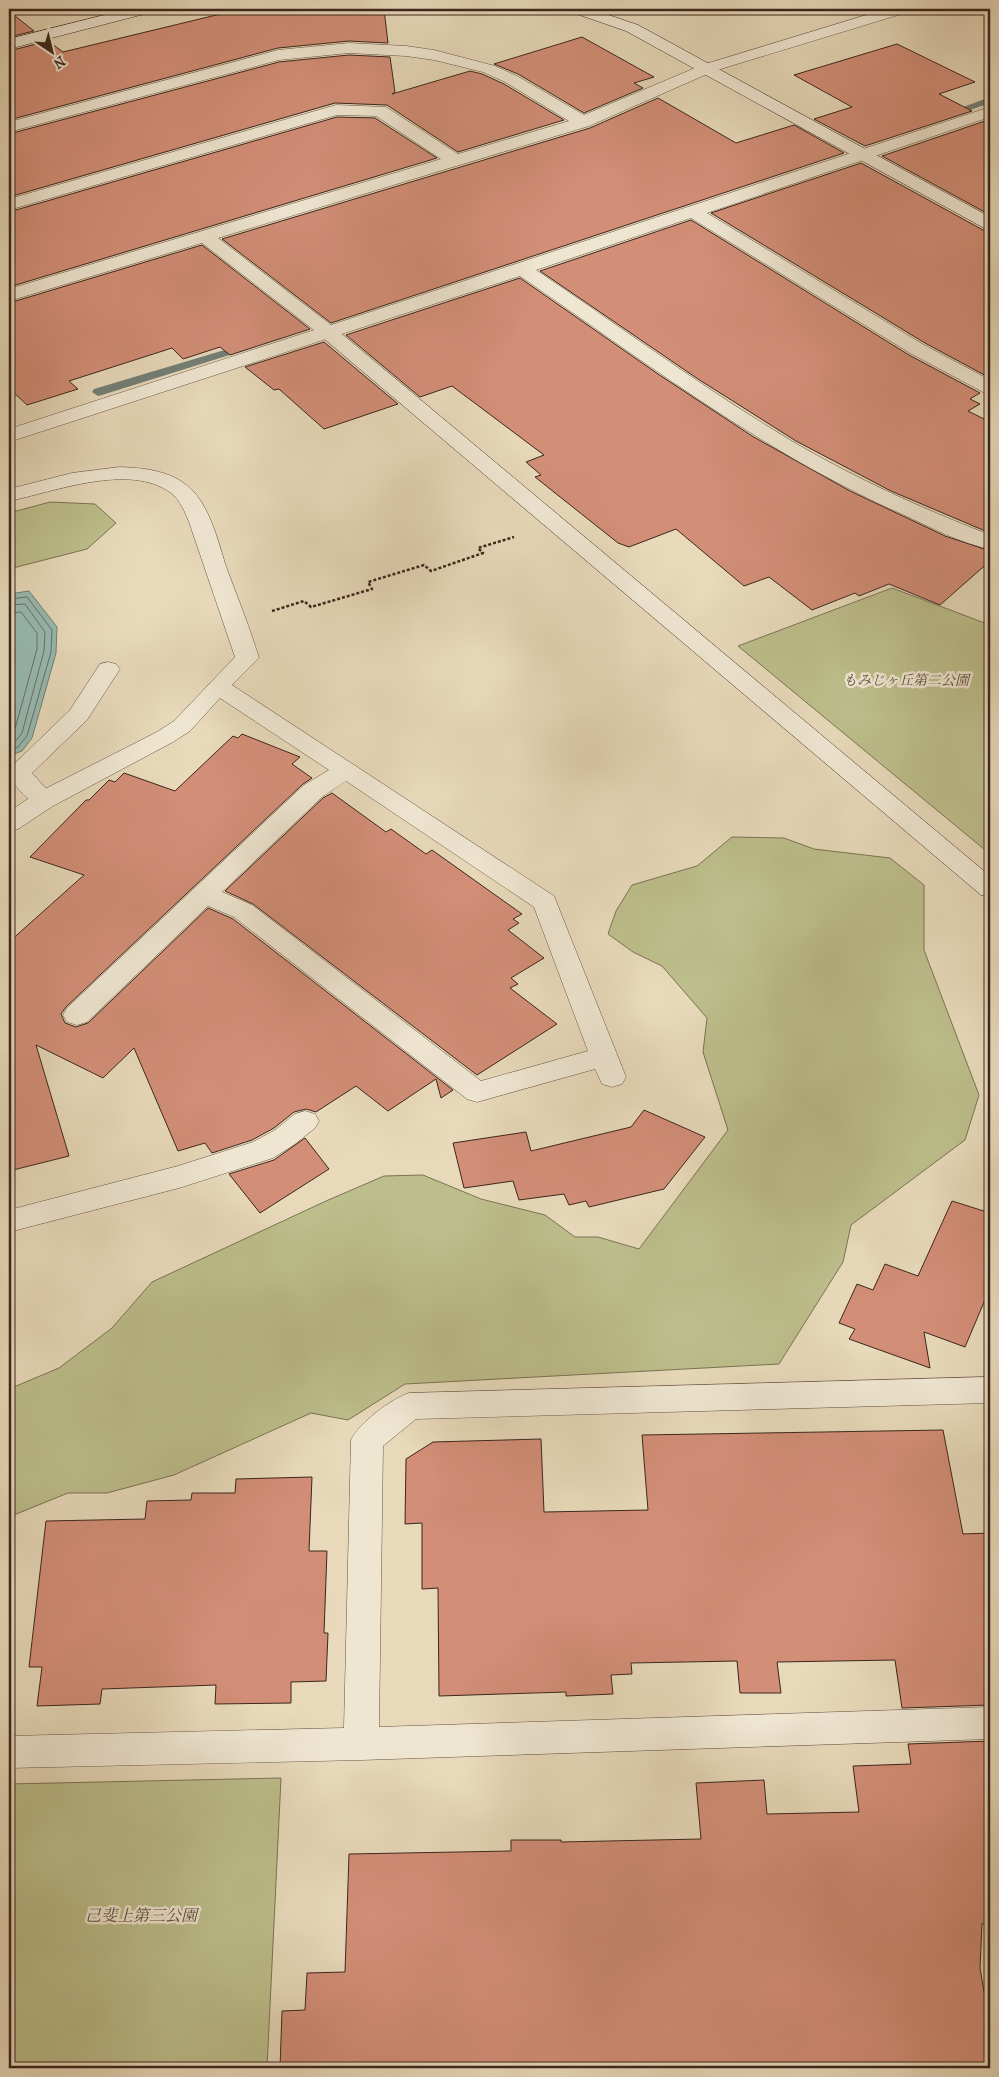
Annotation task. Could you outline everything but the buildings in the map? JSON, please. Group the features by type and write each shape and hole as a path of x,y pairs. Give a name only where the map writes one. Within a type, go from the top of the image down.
{"street":[{"path":"9,44 146,9"},
{"path":"577,9 632,28 990,224"},
{"path":"9,295 583,122 708,68 902,9"},
{"path":"77,14 90,23"},
{"path":"9,127 278,54 349,48 406,51 434,55 489,69 511,79 583,122"},
{"path":"9,205 336,110 380,111 456,161"},
{"path":"9,436 321,327 522,269 990,112"},
{"path":"693,212 917,349 990,388"},
{"path":"206,236 321,327 990,889"},
{"path":"522,269 762,431 823,466 891,500 990,542"},
{"path":"9,495 110,473 136,474 160,479 178,488 196,513 247,658 218,686 182,726 44,800 9,822"},
{"path":"44,800 18,773 79,715 108,669"},
{"path":"204,894 243,911 477,1092 608,1067 545,902 218,686"},
{"path":"77,1015 312,791 345,771"},
{"path":"9,1222 179,1177 263,1150 286,1137 305,1121"},
{"path":"361,1744 367,1440 410,1406 990,1390"},
{"path":"9,1752 361,1744 990,1723"}],"path":[{"path":"244,648 269,636 261,615 304,601 311,607 372,589 368,582 424,565 431,570 483,553 478,548 554,523"}],"green space":[{"path":"50,502 95,504 116,523 87,549 9,569 9,513"},
{"name":"もみじヶ丘第二公園","path":"892,588 990,625 990,854 738,646"},
{"path":"732,837 784,838 814,849 890,858 924,885 924,950 979,1095 965,1140 851,1225 843,1262 779,1364 405,1384 348,1420 311,1413 174,1475 107,1493 68,1493 9,1517 9,1389 59,1368 112,1328 152,1282 384,1176 423,1175 481,1199 545,1215 575,1237 598,1237 639,1249 728,1130 703,1052 707,1018 662,966 633,952 608,934 616,911 632,885 697,866"},
{"name":"己斐上第三公園","path":"281,1778 267,2068 9,2068 9,1784"}],"water":[{"path":"29,591 57,627 56,653 32,738 22,751 9,756 9,594"}],"waterway":[{"path":"947,115 990,100"},
{"path":"98,392 248,346"}]}
